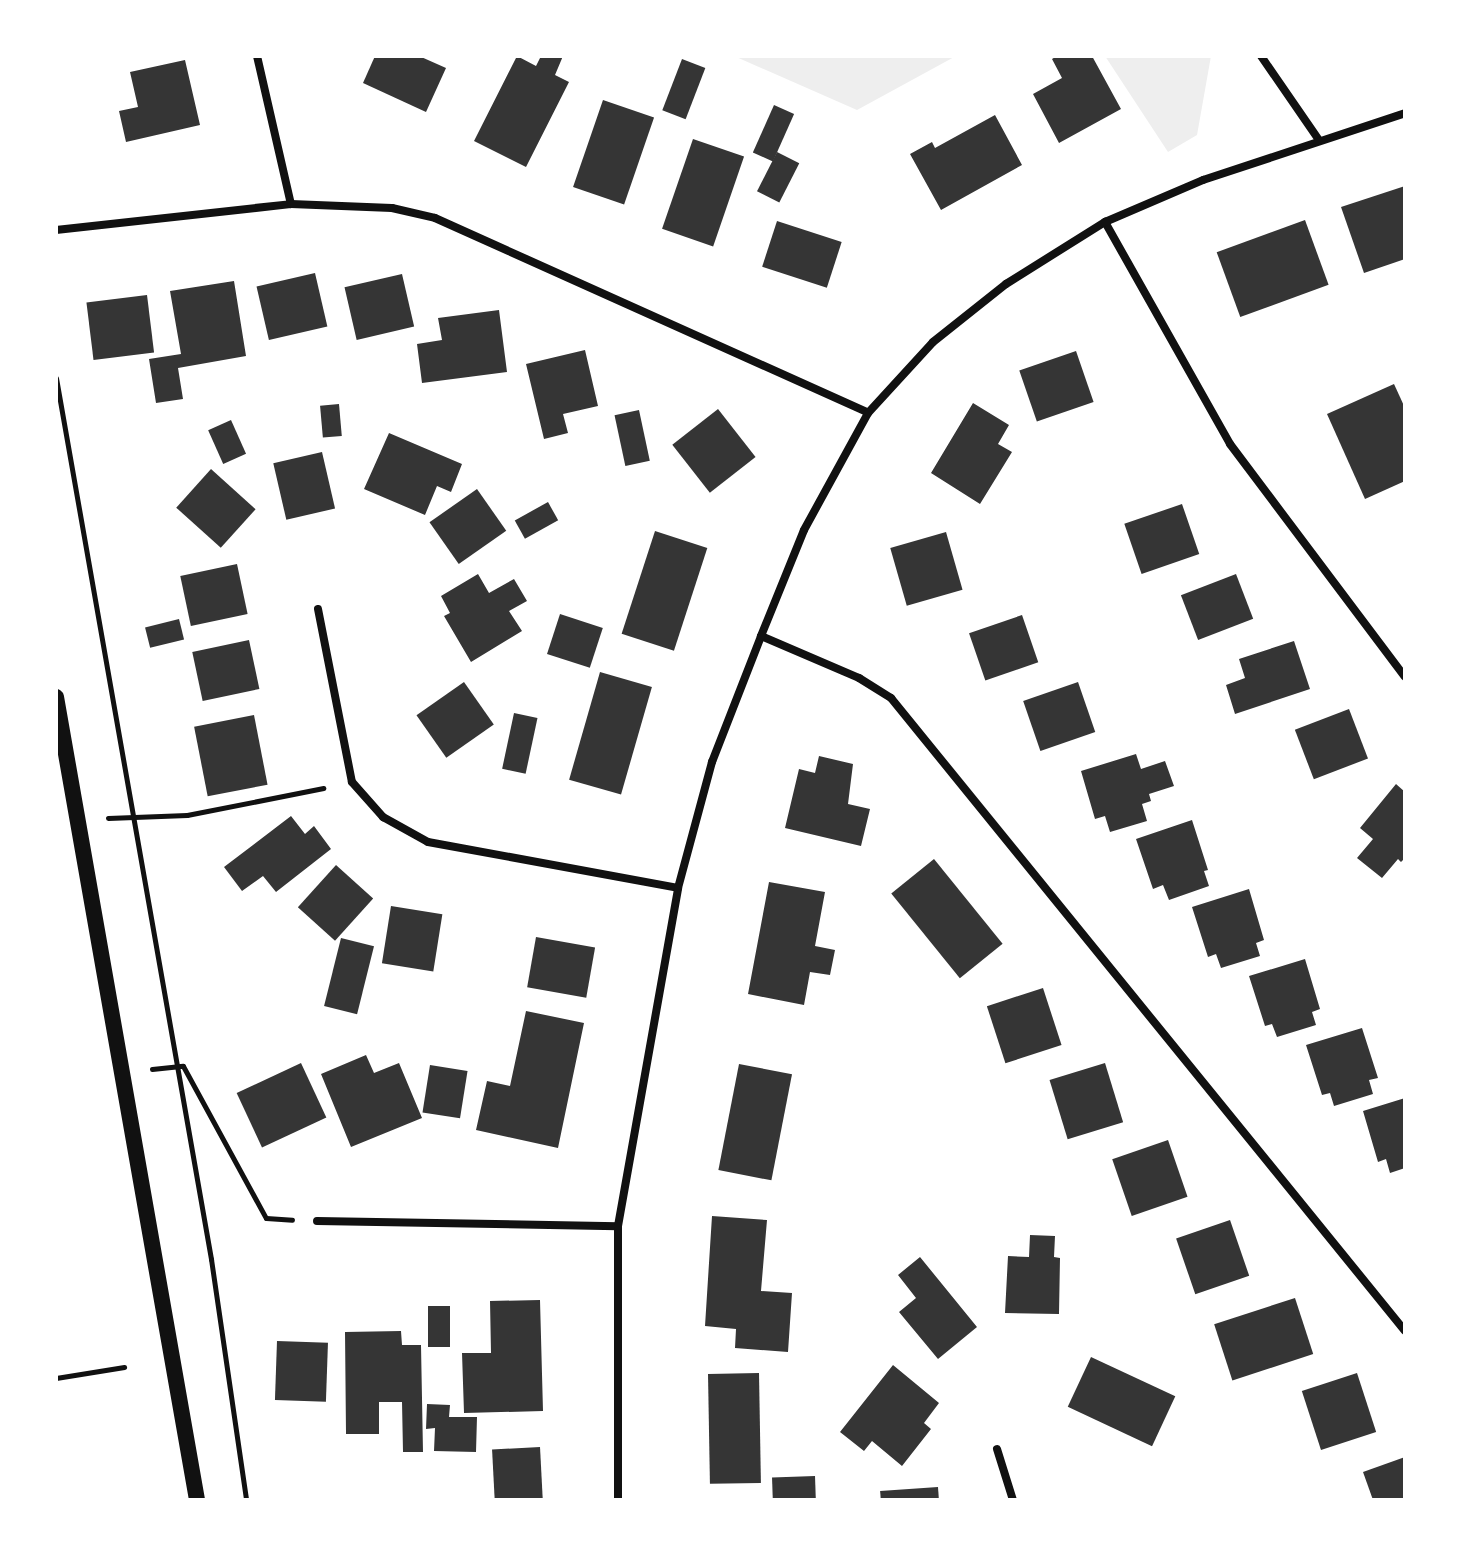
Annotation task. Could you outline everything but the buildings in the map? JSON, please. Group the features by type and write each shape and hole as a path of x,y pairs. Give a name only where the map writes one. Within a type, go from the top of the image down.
{"main road":[{"path":"56,697 197,1500"}],"street":[{"path":"257,56 291,204"},
{"path":"1261,56 1319,140"},
{"path":"618,1500 618,1226 678,888 712,762 761,636 804,530 868,413 933,342 1006,284 1105,222 1203,180 1405,113"},
{"path":"56,230 291,204 392,208 435,218 868,413"},
{"path":"1105,222 1230,444 1405,677"},
{"path":"318,609 352,782 383,817 428,842 678,888"},
{"path":"761,636 859,678 891,698 1405,1331"},
{"path":"317,1221 618,1226"},
{"path":"997,1449 1013,1500"}],"path":[{"path":"56,378 211,1259 246,1500"},
{"path":"78,819 187,815 352,782"},
{"path":"123,1073 183,1066 266,1218 317,1221"},
{"path":"56,1378 124,1367"}],"shaded area":[{"path":"734,56 956,56 857,110"},
{"path":"1105,56 1211,56 1197,135 1168,152"}]}
